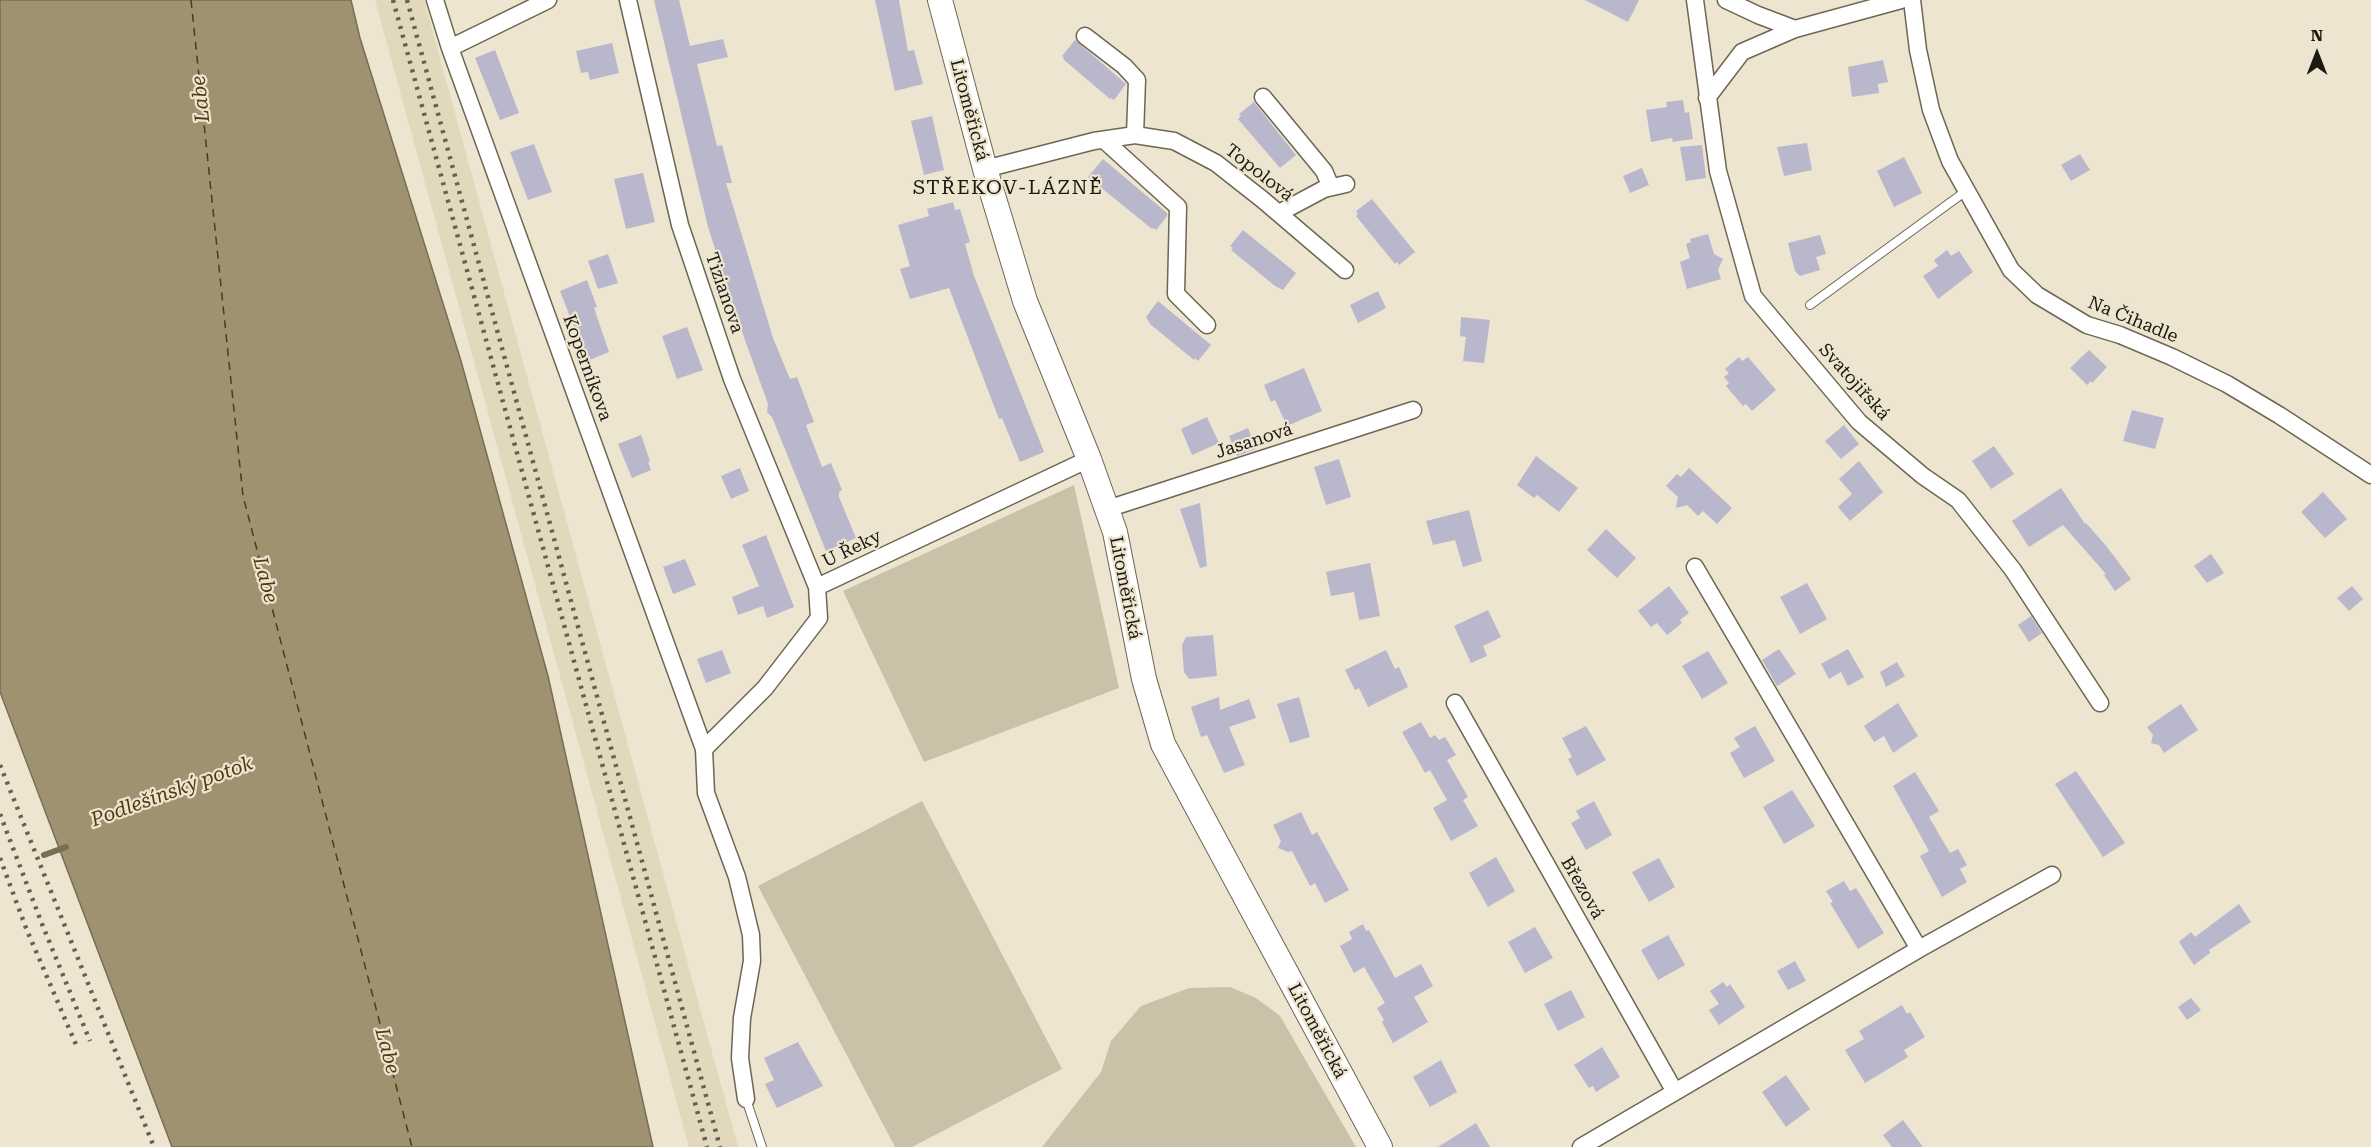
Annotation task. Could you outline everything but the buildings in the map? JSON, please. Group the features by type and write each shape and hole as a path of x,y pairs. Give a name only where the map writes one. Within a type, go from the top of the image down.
{"main road":[{"name":"Litoměřická","path":"940,0 985,169 1025,302 1089,459 1115,532 1144,679 1163,744 1380,1147"}],"street":[{"name":"Koperníkova","path":"435,0 450,48 704,749 706,793 737,876 751,935 752,961 742,1018 740,1058 746,1099"},
{"path":"450,48 548,0"},
{"name":"Tizianova","path":"628,0 680,225 732,379 818,587"},
{"name":"Svatojiřská","path":"1695,0 1718,171 1753,296 1859,422 1923,476 1958,501 2013,570 2100,703"},
{"path":"1726,0 1795,29"},
{"path":"1707,98 1742,52 1795,29 1901,0"},
{"name":"Na Čihadle","path":"1912,0 1918,50 1931,111 1950,161 2011,270 2037,295 2086,325 2141,344 2227,384 2371,475"},
{"path":"1085,36 1124,66 1137,80 1135,135"},
{"path":"1263,97 1338,186 1279,213"},
{"name":"Topolová","path":"985,169 1104,140 1135,135 1174,141 1216,163 1345,270"},
{"path":"1104,140 1178,207 1176,294 1207,325"},
{"name":"Jasanová","path":"1107,509 1413,410"},
{"name":"U Řeky","path":"704,749 765,688 819,618 818,587 1089,459"},
{"path":"1695,567 1919,949"},
{"name":"Březová","path":"1455,703 1676,1092"},
{"path":"1581,1147 1919,949 2052,875"}],"lane":[{"path":"1810,305 1966,191"},
{"path":"746,1099 762,1147"}],"shaded area":[{"path":"375,0 424,0 738,1147 689,1147"},
{"path":"1074,485 1119,688 924,762 843,591"},
{"path":"922,801 1062,1069 912,1147 895,1147 758,886"},
{"path":"1230,987 1256,998 1280,1016 1356,1147 1042,1147 1101,1072 1111,1041 1141,1006 1189,988"}],"water":[{"name":"Labe","path":"0,0 351,0 360,38 461,361 548,676 653,1147 172,1147 0,692"}],"waterway":[{"name":"Podlešínský potok","path":"44,855 66,847"}],"ferry route":[{"path":"191,0 243,496 412,1147"}],"railway":[{"path":"393,0 707,1147"},
{"path":"407,0 720,1147"},
{"path":"0,765 154,1147"},
{"path":"0,814 90,1041"},
{"path":"0,858 26,928 77,1047"}],"district":[{"name":"STŘEKOV-LÁZNĚ","path":"1008,188"}]}
